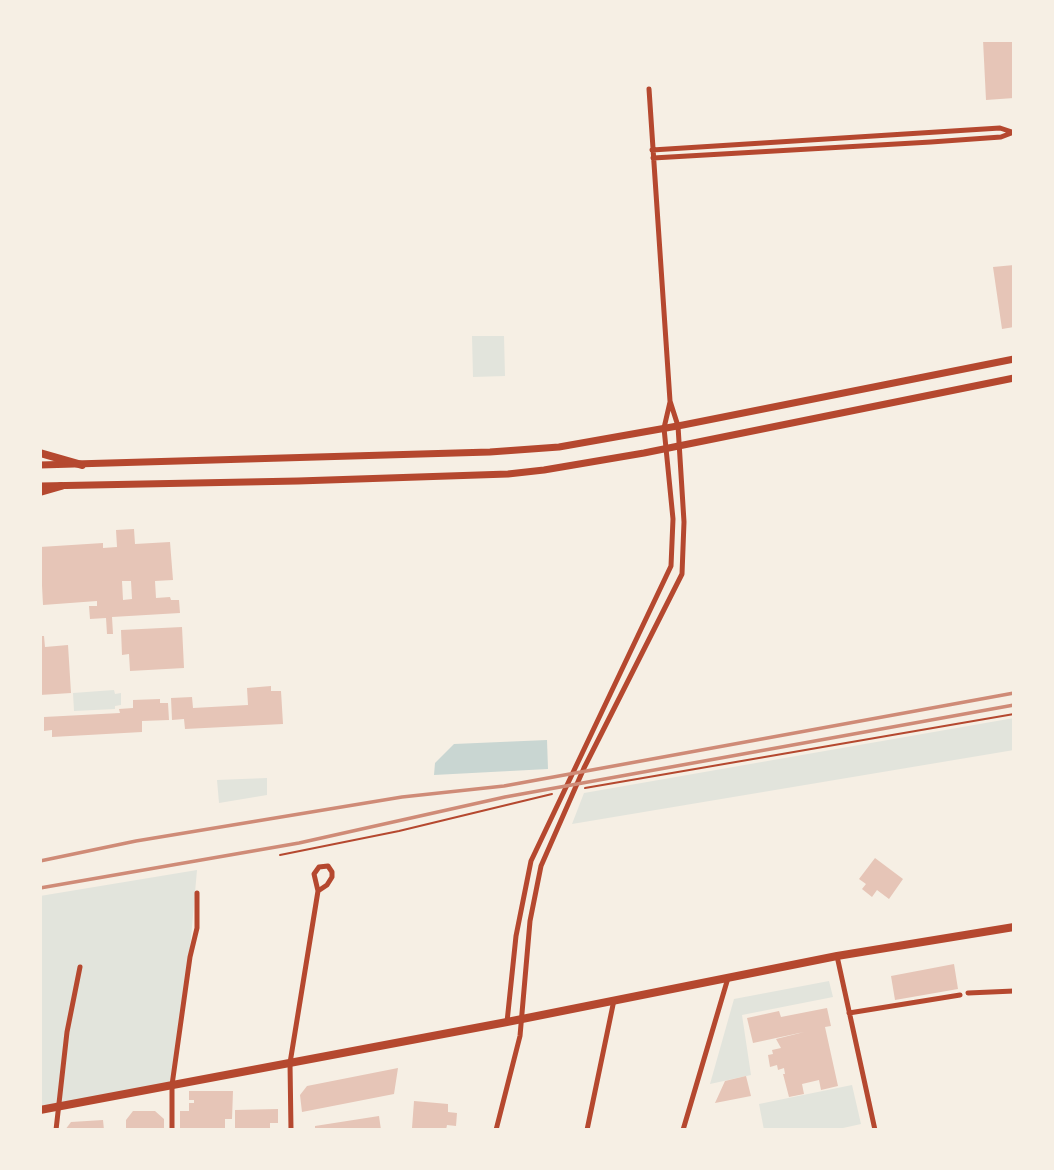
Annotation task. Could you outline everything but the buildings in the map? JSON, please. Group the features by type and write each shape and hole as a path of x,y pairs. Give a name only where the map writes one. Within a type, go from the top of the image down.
{"main road":[{"path":"40,465 506,452 559,447 1014,359"},
{"path":"40,486 508,474 584,464 1014,378"},
{"path":"40,453 82,465"},
{"path":"40,492 61,486"},
{"path":"40,1110 507,1022 837,956 1014,927"}],"street":[{"path":"496,1130 520,1036 526,949 541,866 574,790 682,574 684,522 678,426 670,401 649,89"},
{"path":"652,150 1000,128 1013,132"},
{"path":"653,158 1001,137 1013,132"},
{"path":"507,1022 512,995 516,936 531,861 671,566 673,519 664,428 670,401"},
{"path":"291,1130 290,1063 318,891 314,874 316,869 323,865 328,866 332,877 327,885 318,891"},
{"path":"172,1130 172,1085 190,957 197,928 197,892"},
{"path":"837,956 875,1130"},
{"path":"56,1130 71,1006 80,967"},
{"path":"684,1130 728,978"},
{"path":"968,993 1014,991"},
{"path":"849,1013 960,995"},
{"path":"587,1130 614,1000"}],"path":[{"path":"574,790 1014,713"},
{"path":"280,855 399,831 564,792"}],"shaded area":[{"path":"472,336 504,336 505,376 473,377"},
{"path":"114,690 115,694 121,693 121,705 115,706 115,709 74,711 73,693"},
{"path":"1014,718 1014,750 572,824 584,793"},
{"path":"547,740 548,769 434,775 435,763 454,744"},
{"path":"267,778 267,795 219,803 217,780"},
{"path":"197,870 188,972 172,1085 40,1110 40,896"},
{"path":"829,981 833,997 742,1015 751,1075 710,1084 734,999"},
{"path":"852,1085 861,1124 834,1130 764,1130 759,1104"}],"railway":[{"path":"40,861 136,841 402,797 504,786 1014,693"},
{"path":"40,888 299,843 505,797 1014,705"}]}
